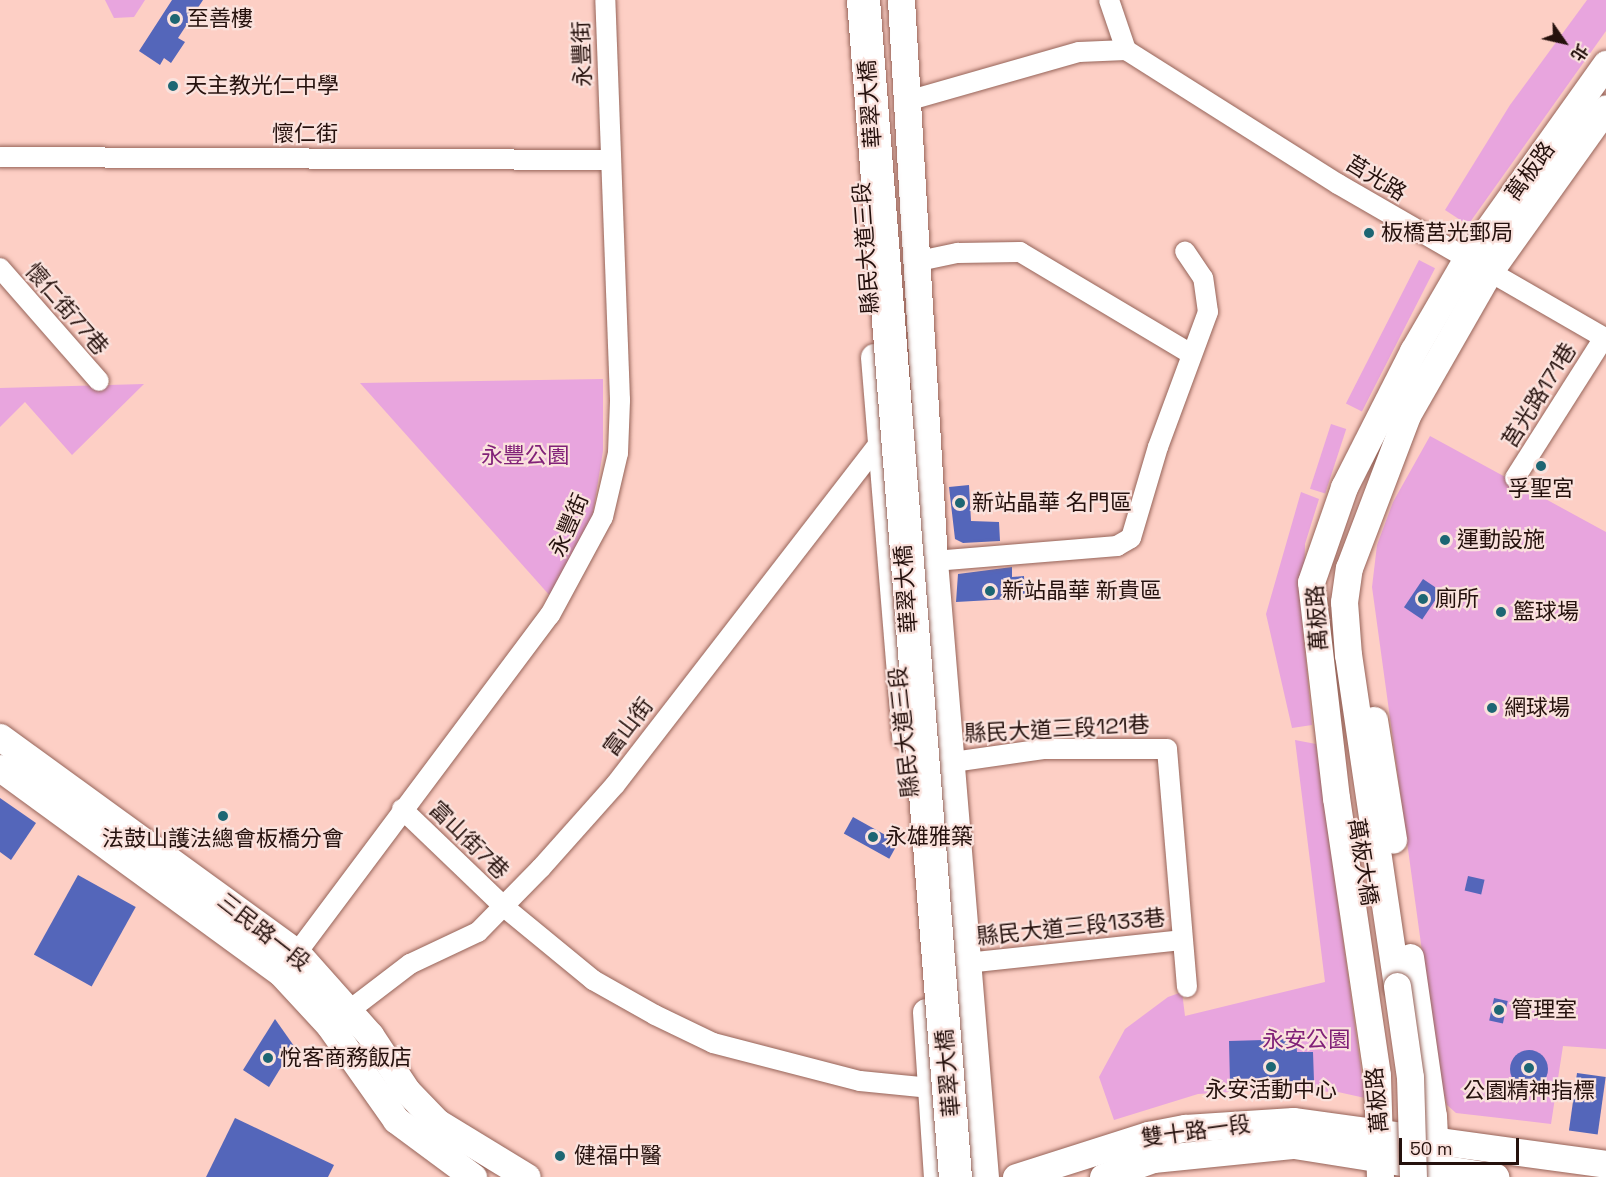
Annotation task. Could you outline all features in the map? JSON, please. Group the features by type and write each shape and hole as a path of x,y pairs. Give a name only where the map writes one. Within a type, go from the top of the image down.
{"highway":[{"name":"華翠大橋","path":"863,0 955,1177"},
{"name":"華翠大橋","path":"884,0 973,1177"}],"street":[{"name":"永豐街","path":"289,963 402,809 550,615 603,516 618,453 620,400 604,0"},
{"name":"縣民大道三段","path":"847,0 880,436 909,776 938,1177"},
{"name":"縣民大道三段","path":"901,0 920,261 934,561 981,1106 985,1177"},
{"path":"908,101 1079,52 1126,50 1109,0"},
{"name":"莒光路","path":"1126,50 1478,266 1605,339"},
{"name":"萬板路","path":"1385,1172 1311,582 1372,425 1478,266 1606,64"},
{"name":"萬板路","path":"1429,1174 1432,1141 1387,790 1366,679 1354,549 1407,415 1478,266 1606,108"},
{"name":"懷仁街","path":"0,157 610,160"},
{"path":"934,561 1117,546 1131,538 1191,354 1203,331 1208,295 1185,251"},
{"path":"920,261 958,253 1020,252 1191,354"},
{"name":"懷仁街77巷","path":"0,268 99,381"},
{"name":"莒光路171巷","path":"1515,478 1605,339"},
{"path":"880,436 926,418"},
{"name":"富山街","path":"339,1018 410,964 478,932 503,906 615,785 880,436"},
{"name":"萬板大橋","path":"1324,547 1333,680 1389,988 1410,1077 1429,1174"},
{"name":"萬板大橋","path":"1354,549 1344,602 1348,655 1389,988 1391,1071 1385,1172"},
{"name":"三民路一段","path":"0,737 289,963 437,1122 512,1174"},
{"name":"縣民大道三段121巷","path":"909,776 950,759 1045,749 1167,749 1181,940"},
{"name":"三民路一段","path":"0,768 289,963"},
{"name":"富山街7巷","path":"402,809 503,906 593,980 713,1043 861,1081 931,1089"},
{"path":"1181,940 1187,987"},
{"name":"縣民大道三段133巷","path":"967,963 1181,940"},
{"name":"三民路一段","path":"339,1018 396,1120 473,1177"},
{"path":"931,1089 959,1086 972,1090 981,1106"},
{"name":"雙十路一段","path":"1016,1177 1120,1143 1185,1128 1293,1121 1381,1130 1432,1141 1606,1164"},
{"name":"雙十路一段","path":"1102,1177 1153,1159 1253,1146 1294,1145 1385,1172 1495,1177"}],"green space":[{"path":"105,0 145,0 134,17 114,18"},
{"path":"1587,0 1606,0 1606,31 1468,225 1445,210 1510,105"},
{"path":"1419,260 1435,268 1362,412 1346,403"},
{"name":"永豐公園","path":"603,379 603,451 593,513 577,558 551,597 360,383"},
{"path":"144,384 72,455 25,402 0,427 0,388"},
{"path":"1331,424 1346,429 1325,494 1310,489"},
{"path":"1430,436 1606,532 1606,1049 1563,1046 1551,1124 1456,1113 1447,1105 1439,1075 1372,587 1377,545 1393,502"},
{"path":"1301,492 1319,499 1305,544 1303,627 1312,725 1292,728 1266,614"},
{"name":"永安公園","path":"1295,740 1316,744 1365,1098 1338,1092 1261,1090 1198,1094 1114,1120 1099,1077 1125,1029 1168,997 1182,992 1185,1016 1325,982"}],"building":[{"name":"至善樓","path":"172,0 203,0 178,38 185,42 171,63 164,58 160,65 139,51"},
{"name":"新站晶華 名門區","path":"969,485 971,521 999,522 1000,541 963,543 955,539 949,487"},
{"name":"新站晶華 新貴區","path":"1012,567 1012,577 1024,576 1025,598 956,602 958,574"},
{"name":"廁所","path":"1423,579 1441,591 1422,619 1404,607"},
{"path":"0,798 36,823 11,860 0,852"},
{"name":"永雄雅築","path":"853,817 898,842 889,859 844,834"},
{"path":"78,875 136,907 92,987 34,955"},
{"path":"1468,876 1485,880 1481,894 1465,891"},
{"name":"管理室","path":"1494,998 1508,1001 1503,1023 1489,1020"},
{"name":"悅客商務飯店","path":"275,1019 294,1046 269,1087 243,1070"},
{"name":"永安活動中心","path":"1296,1039 1297,1052 1313,1052 1314,1081 1230,1084 1229,1041"},
{"name":"公園精神指標","path":"1529,1050 1542,1056 1548,1069 1542,1082 1529,1088 1516,1082 1510,1069 1516,1056"},
{"path":"1577,1073 1606,1077 1598,1134 1569,1130"},
{"path":"235,1118 334,1165 328,1177 206,1177"}],"place":[{"name":"至善樓","path":"175,19"},
{"name":"天主教光仁中學","path":"173,86"},
{"name":"板橋莒光郵局","path":"1369,233"},
{"name":"孚聖宮","path":"1541,466"},
{"name":"新站晶華 名門區","path":"960,503"},
{"name":"運動設施","path":"1445,540"},
{"name":"新站晶華 新貴區","path":"990,591"},
{"name":"廁所","path":"1423,599"},
{"name":"籃球場","path":"1501,612"},
{"name":"網球場","path":"1492,708"},
{"name":"法鼓山護法總會板橋分會","path":"223,816"},
{"name":"永雄雅築","path":"873,837"},
{"name":"管理室","path":"1499,1010"},
{"name":"悅客商務飯店","path":"268,1058"},
{"name":"永安活動中心","path":"1271,1067"},
{"name":"公園精神指標","path":"1529,1068"},
{"name":"健福中醫","path":"560,1156"}]}
